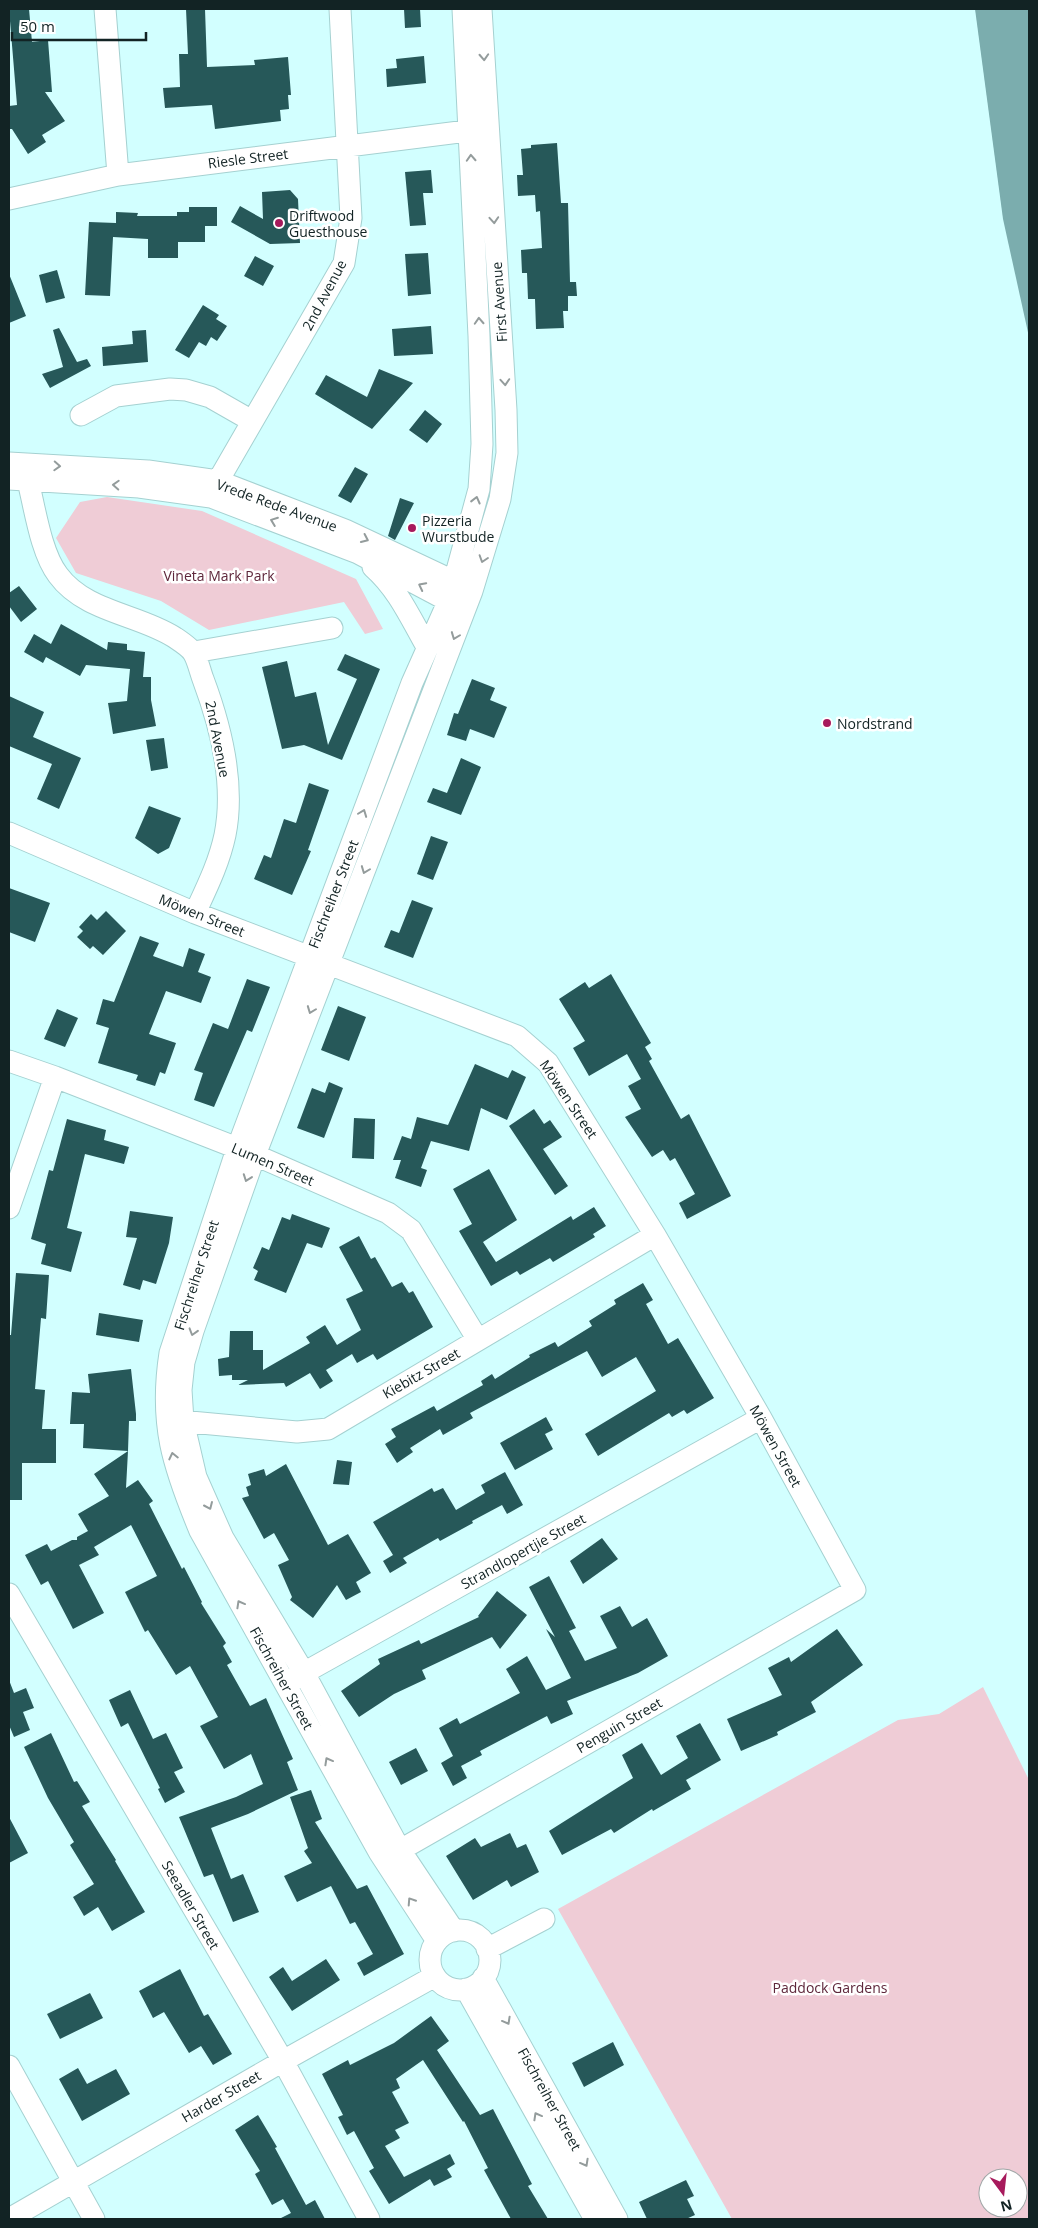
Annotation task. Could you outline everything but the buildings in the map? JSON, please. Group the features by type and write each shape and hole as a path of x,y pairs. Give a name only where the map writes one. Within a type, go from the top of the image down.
{"street":[{"path":"105,9 118,175"},
{"name":"2nd Avenue","path":"215,489 344,263 351,218 340,9"},
{"name":"First Avenue","path":"463,9 479,129"},
{"name":"First Avenue","path":"460,596 479,489 482,444 479,129 481,9"},
{"name":"Riesle Street","path":"9,199 118,175 479,129"},
{"path":"80,415 116,396 170,389 186,390 210,397 252,422"},
{"name":"Vrede Rede Avenue","path":"9,463 148,471 215,489 345,530 460,596"},
{"path":"18,480 53,567 64,582 112,612 146,622 173,637 194,652 332,628"},
{"name":"Vrede Rede Avenue","path":"18,480 215,489 460,596"},
{"path":"358,553 392,587 427,647"},
{"name":"Fischreiher Street","path":"318,961 427,647 460,596"},
{"name":"Fischreiher Street","path":"446,1936 392,1855 285,1683 200,1531 179,1481 174,1421 190,1339 246,1152 460,596"},
{"name":"2nd Avenue","path":"194,652 212,703 224,755 228,795 225,834 217,867 195,913"},
{"name":"Möwen Street","path":"9,833 195,913 517,1036 533,1049 548,1063 655,1235 761,1418 855,1590"},
{"name":"Lumen Street","path":"9,1061 55,1077 246,1152 388,1213 411,1230 478,1340"},
{"path":"9,1208 55,1077"},
{"name":"Kiebitz Street","path":"174,1421 297,1432 328,1429 655,1235"},
{"name":"Strandlopertjie Street","path":"285,1683 761,1418"},
{"name":"Fischreiher Street","path":"174,1421 223,1538 304,1674 392,1855"},
{"name":"Penguin Street","path":"392,1855 855,1590"},
{"name":"Seeadler Street","path":"9,1594 283,2061 369,2219"},
{"path":"488,1948 544,1919"},
{"path":"470,1932 488,1948 489,1967 475,1984 448,1988 435,1976 430,1966 430,1954 446,1936 470,1932"},
{"name":"Harder Street","path":"9,2219 73,2180 435,1976"},
{"name":"Fischreiher Street","path":"475,1984 595,2219"},
{"name":"Fischreiher Street","path":"475,1984 616,2219"},
{"path":"9,2066 94,2219"}],"green space":[{"name":"Vineta Mark Park","path":"107,497 202,511 356,579 383,629 365,634 344,602 209,630 161,601 76,573 56,538 80,502"},
{"name":"Paddock Gardens","path":"983,1687 1029,1780 1029,2219 732,2219 558,1909 898,1720 939,1714"}],"water":[{"path":"975,9 1029,9 1029,337 1003,219"}],"place":[{"name":"Driftwood Guesthouse","path":"279,223"},
{"name":"Pizzeria Wurstbude","path":"412,528"},
{"name":"Nordstrand","path":"827,723"}]}
